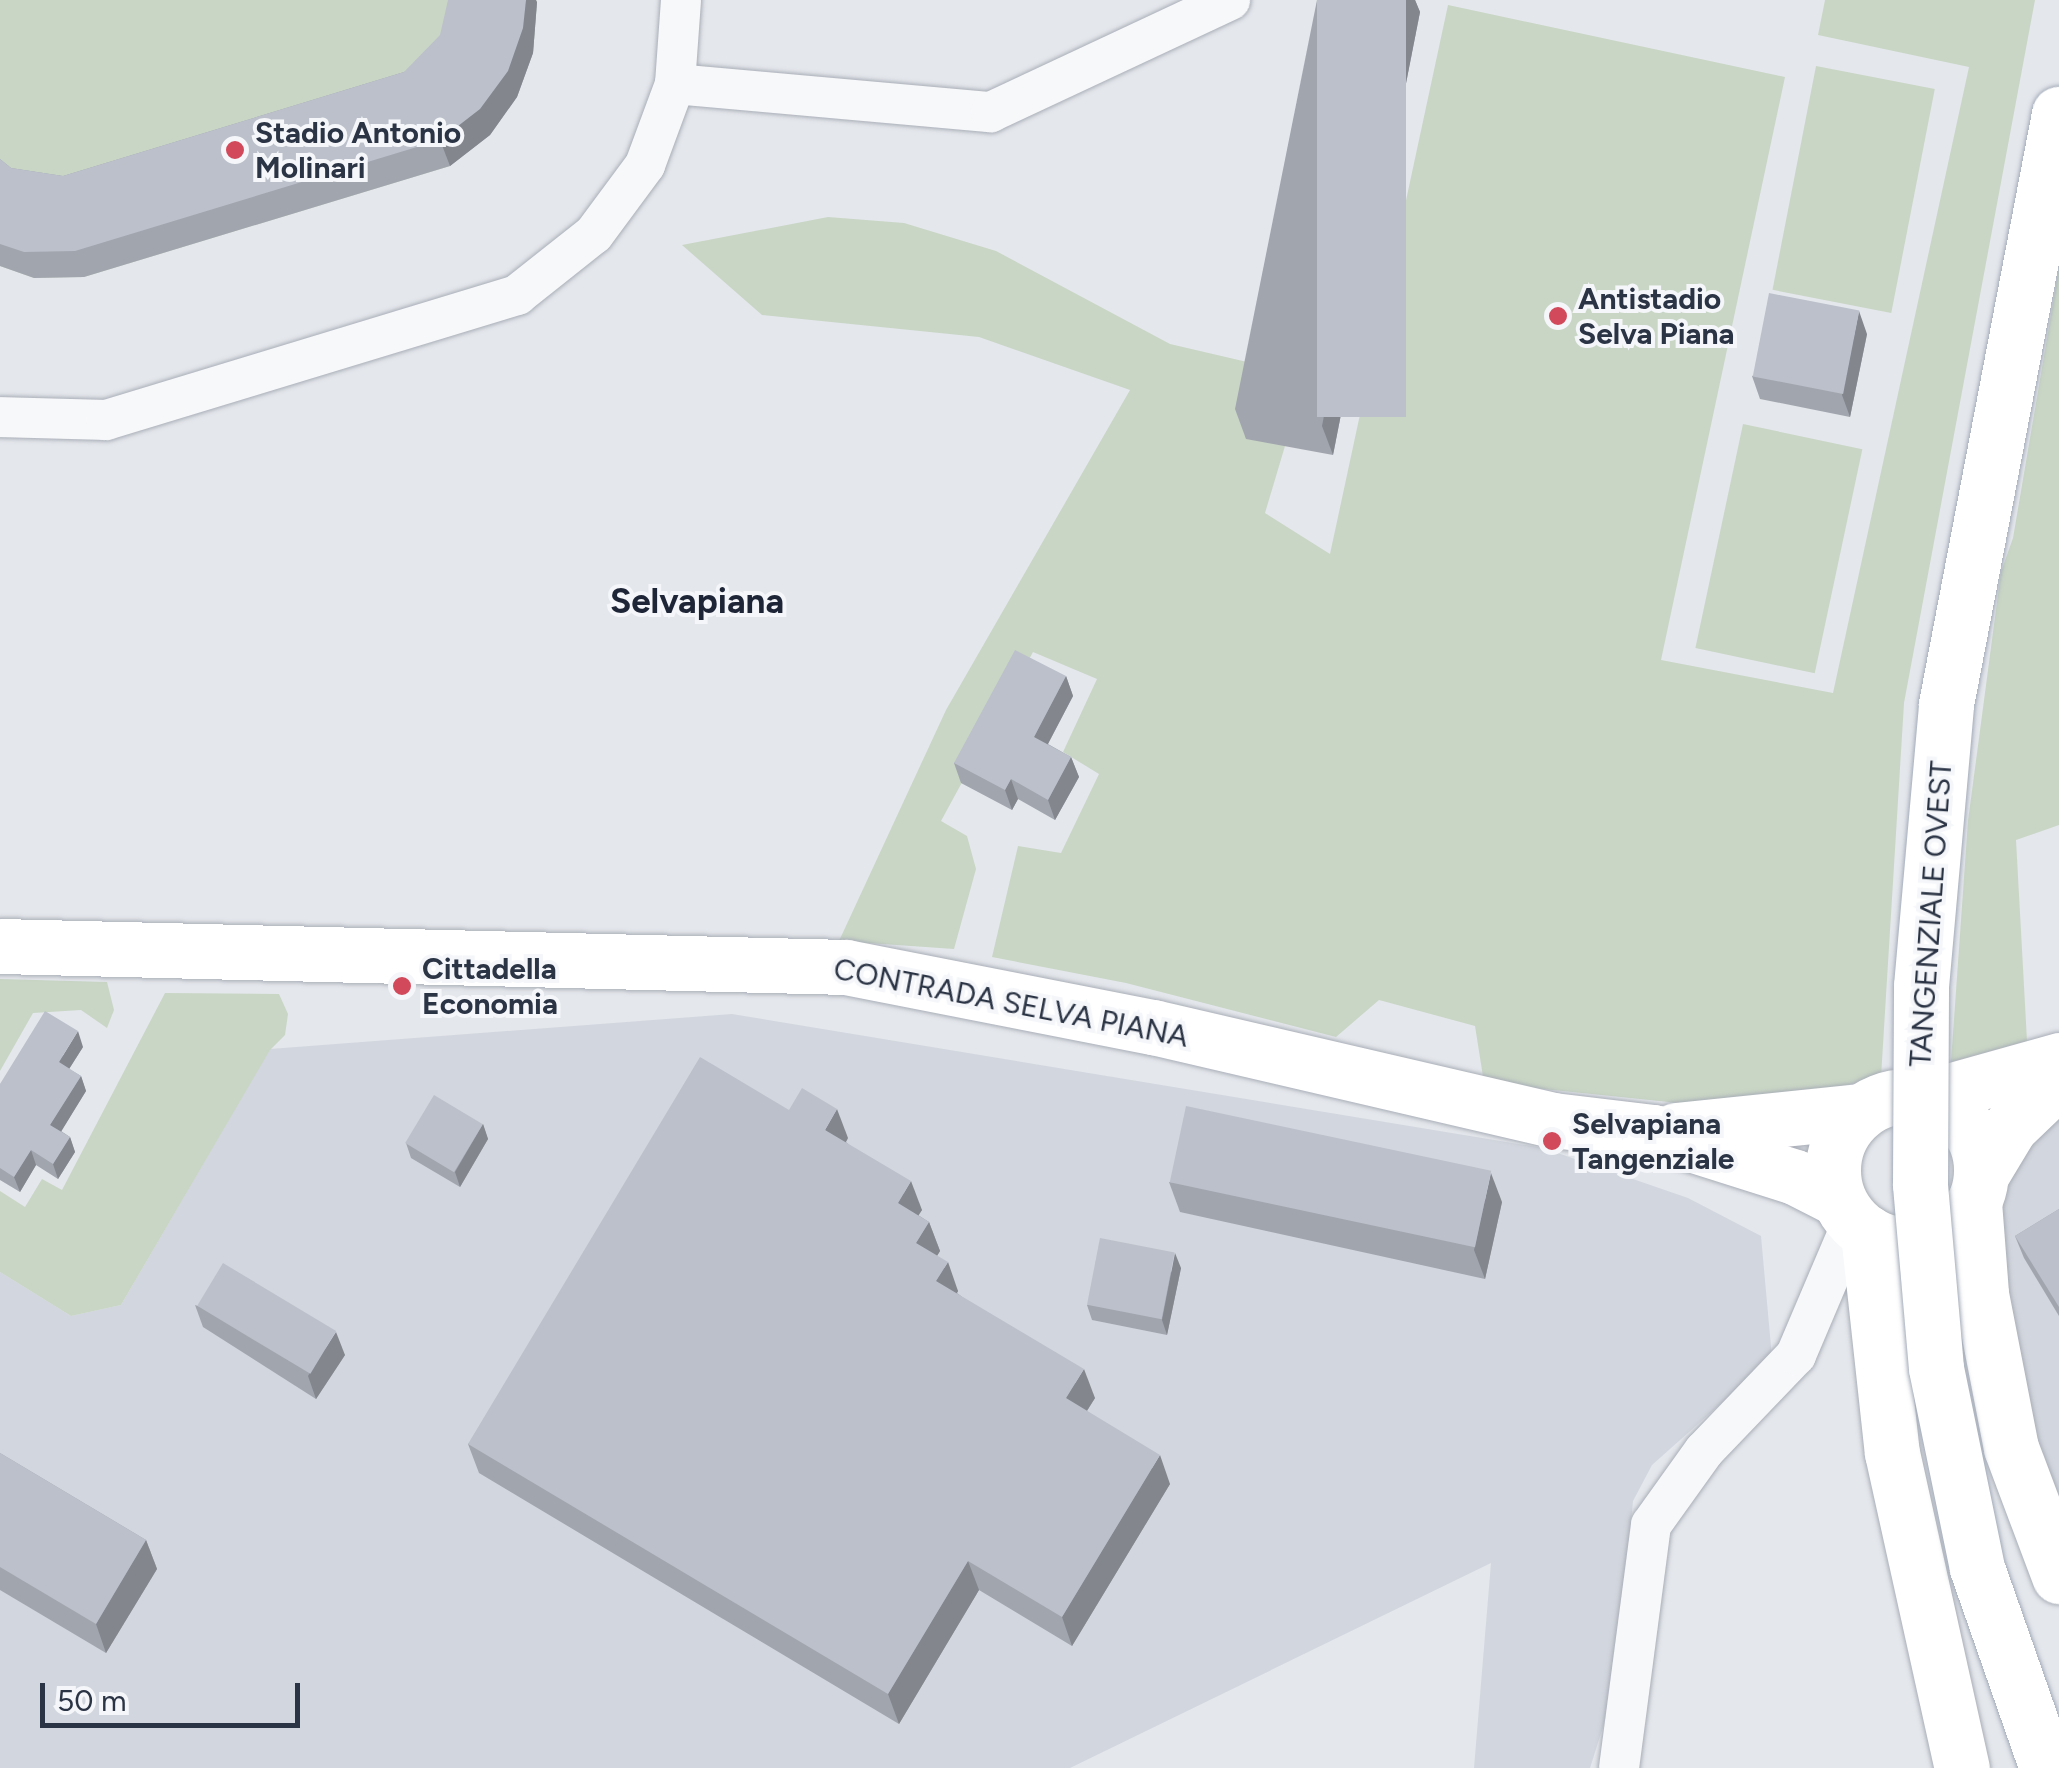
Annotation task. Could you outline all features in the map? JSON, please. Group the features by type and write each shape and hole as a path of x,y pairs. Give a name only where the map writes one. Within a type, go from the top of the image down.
{"main road":[{"name":"TANGENZIALE OVEST","path":"2047,1768 1977,1568 1936,1368 1920,1184 1920,986 1946,704 2059,114"},
{"name":"CONTRADA SELVA PIANA","path":"0,946 846,967 1153,1028 1552,1120 1653,1132"},
{"path":"1653,1132 1862,1112 1891,1098 1924,1098 2059,1060"},
{"path":"1653,1132 1795,1177 1887,1242 1928,1241 1963,1219 2010,1127 2059,1080"},
{"path":"1924,1098 1966,1125 1978,1188 1981,1294 2012,1448 2059,1576"},
{"path":"1862,1112 1835,1152 1853,1218 1892,1453 1962,1768"}],"street":[{"path":"0,417 106,420 517,295 594,234 645,165 674,84 681,0"},
{"path":"674,84 991,112 1230,0"},
{"path":"1619,1768 1651,1526 1704,1451 1796,1355 1853,1218"}],"shaded area":[{"path":"732,1014 1543,1148 1688,1198 1761,1236 1772,1358 1652,1465 1633,1501 1615,1689 1590,1768 1474,1768 1491,1563 1070,1768 0,1768 0,1272 71,1316 121,1305 270,1049"},
{"path":"2059,1105 2059,1507 2027,1410 1993,1229 2001,1175"}],"green space":[{"name":"Stadio Antonio Molinari","path":"0,0 537,2 533,53 450,166 84,277 34,278 0,266"},
{"path":"1825,0 2035,0 1904,703 1881,1077 1801,1096 1688,1104 1484,1083 1475,1026 1379,1000 1336,1037 1126,983 992,957 1018,846 1061,853 1099,774 1063,752 1097,679 1033,652 941,821 967,836 976,869 954,949 839,941 946,710 1130,390 979,337 762,315 682,245 828,217 904,223 996,251 1170,344 1260,365 1285,446 1265,513 1330,554 1448,5 1785,77 1661,660 1833,693 1969,67 1818,35"},
{"path":"1816,66 1935,89 1891,313 1772,290"},
{"path":"2059,268 2059,825 2016,840 2027,1041 1951,1062 1968,821 2001,572 2013,538"},
{"path":"1743,424 1862,449 1815,673 1695,648"},
{"path":"0,979 107,982 114,1010 107,1028 81,1010 33,1013 0,1071"},
{"path":"165,993 279,994 288,1014 285,1035 270,1050 121,1305 71,1316 0,1272 0,1191 25,1207 42,1179 62,1190"}],"building":[{"path":"448,0 526,0 523,28 508,71 480,109 440,140 75,251 24,252 0,244 0,159 11,168 63,176 404,72 440,35"},
{"path":"1317,0 1406,0 1406,417 1317,417"},
{"path":"1769,293 1859,311 1843,394 1753,376"},
{"path":"1015,650 1066,676 1034,737 1071,757 1048,800 1011,779 1005,790 954,763"},
{"path":"45,1011 78,1031 59,1062 81,1076 50,1125 70,1137 53,1164 31,1150 14,1177 0,1168 0,1084"},
{"path":"700,1057 789,1110 802,1088 837,1109 825,1130 911,1181 898,1203 929,1222 916,1243 948,1262 936,1281 1084,1369 1066,1398 1160,1455 1062,1617 968,1561 888,1694 468,1444"},
{"path":"434,1095 483,1124 454,1172 405,1143"},
{"path":"1186,1106 1491,1171 1475,1247 1170,1182"},
{"path":"2059,1209 2059,1307 2015,1236"},
{"path":"1100,1238 1175,1253 1162,1319 1087,1305"},
{"path":"223,1263 336,1331 310,1374 197,1306"},
{"path":"0,1453 146,1540 96,1624 0,1567"}],"place":[{"name":"Stadio Antonio Molinari","path":"235,150"},
{"name":"Antistadio Selva Piana","path":"1558,316"},
{"name":"Cittadella Economia","path":"402,986"},
{"name":"Selvapiana Tangenziale","path":"1552,1141"}],"district":[{"name":"Selvapiana","path":"697,601"}]}
